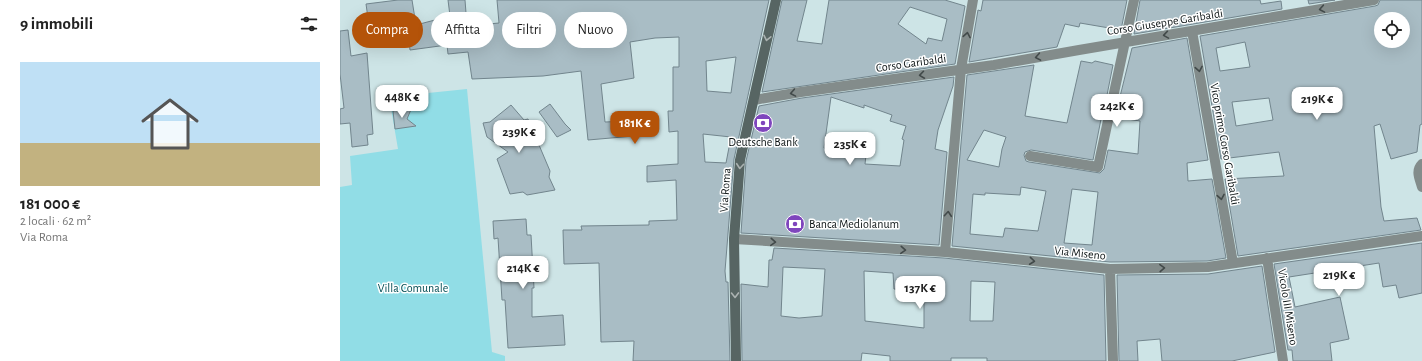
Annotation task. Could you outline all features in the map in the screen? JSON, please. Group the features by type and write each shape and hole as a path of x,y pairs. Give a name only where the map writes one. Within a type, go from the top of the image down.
{"street":[{"name":"Via Roma","path":"736,361 734,239 740,160 776,0"},
{"path":"961,69 973,0"},
{"path":"1030,156 1098,167 1134,0"},
{"name":"Corso Giuseppe Garibaldi","path":"961,69 994,66 1124,42 1374,0"},
{"name":"Vico primo Corso Garibaldi","path":"1192,31 1233,263"},
{"name":"Corso Garibaldi","path":"754,100 961,69 944,252"},
{"path":"1422,164 1419,167 1418,173 1422,187"},
{"name":"Via Miseno","path":"734,239 944,252 1110,269 1208,267 1422,236"},
{"name":"Vicolo III Miseno","path":"1267,258 1283,361"},
{"path":"1110,269 1114,361"}],"green space":[{"name":"Villa Comunale","path":"467,89 492,352 505,356 505,361 340,361 340,187 352,185 350,156 398,149 389,97"}],"building":[{"path":"398,0 412,0 414,12 367,12 366,4"},
{"path":"448,0 465,0 466,12 450,12"},
{"path":"497,0 769,0 734,159 725,271 726,282 728,282 730,361 633,361 634,341 601,342 599,263 564,264 563,230 582,230 581,226 649,225 649,221 677,220 676,180 647,182 647,166 678,164 678,131 669,132 668,111 673,111 673,67 679,67 679,37 655,38 630,42 634,78 601,84 605,122 633,121 634,136 588,140 581,71 543,76 472,79 468,52 448,54 447,48 494,48 494,23 499,23","holes":["736,57 731,93 707,91 706,61","703,134 731,137 726,163 705,162"]},
{"path":"782,0 807,0 797,41 822,44 829,0 945,0 965,6 955,64 762,92","holes":["910,7 947,19 942,41 928,38 926,44 898,24"]},
{"path":"983,0 1127,0 1121,30 1080,23 1079,27 1065,24 1057,47 969,62 978,10 981,11"},
{"path":"1140,0 1260,0 1261,4 1281,1 1282,9 1134,34"},
{"path":"1308,0 1335,0 1309,4"},
{"path":"1380,0 1422,0 1422,124 1420,125 1417,152 1391,159 1380,124 1374,126 1381,207 1384,221 1417,218 1421,230 1238,256 1225,179 1284,176 1279,152 1221,159 1200,36 1378,5","holes":["1245,42 1250,67 1220,71 1216,48","1269,98 1273,120 1236,126 1232,102"]},
{"path":"431,21 431,47 410,50 410,48 423,48 423,23"},
{"path":"348,30 351,56 367,53 373,134 367,135 368,145 352,147 350,123 340,124 340,109 344,108 340,74 340,31"},
{"path":"1187,38 1208,160 1187,163 1188,181 1212,179 1226,258 1207,261 1110,262 952,246 967,75 1034,65 1025,116 1067,123 1081,61 1092,63 1095,61 1113,65 1093,160 1031,150 1025,152 1024,155 1026,161 1029,162 1100,173 1104,169 1108,150 1138,154 1140,121 1115,117 1132,48","holes":["984,130 1006,137 999,167 967,160","1021,187 1046,191 1038,231 1005,228 1003,237 970,234 973,194 985,195 985,193 1020,195","1072,189 1098,192 1092,245 1064,243"]},
{"path":"954,77 953,86 938,130 935,149 947,152 939,245 741,233 746,161 759,106 802,98","holes":["831,97 864,108 864,105 892,115 890,121 906,126 902,139 904,140 900,166 865,164 866,155 824,148"]},
{"path":"550,104 571,130 557,137 539,112"},
{"path":"511,105 524,120 528,119 550,171 549,177 555,190 527,195 523,192 510,194 497,159 508,152 487,137 483,123 490,122"},
{"path":"412,107 407,119 416,126 395,129 393,111"},
{"path":"526,219 527,235 531,235 534,288 532,288 532,317 563,315 565,345 508,348 505,300 502,300 498,238 494,239 493,221"},
{"path":"1422,243 1422,293 1399,298 1396,285 1383,287 1379,263 1289,277 1295,307 1340,297 1349,339 1330,343 1332,361 1293,361 1292,350 1288,350 1274,264"},
{"path":"774,248 944,258 1104,275 1106,361 987,361 987,358 951,358 951,361 890,361 890,356 862,353 861,361 742,361 741,284 768,287 769,260 772,260","holes":["783,267 825,269 822,316 799,318 781,316","864,271 893,273 894,289 916,291 916,294 924,295 924,328 865,321","971,281 995,282 993,321 970,321"]},
{"path":"1262,266 1275,352 1232,361 1162,361 1160,339 1137,341 1138,361 1119,361 1117,275 1208,274"}],"place":[{"name":"Deutsche Bank","path":"763,123"},
{"name":"Banca Mediolanum","path":"795,224"}]}
